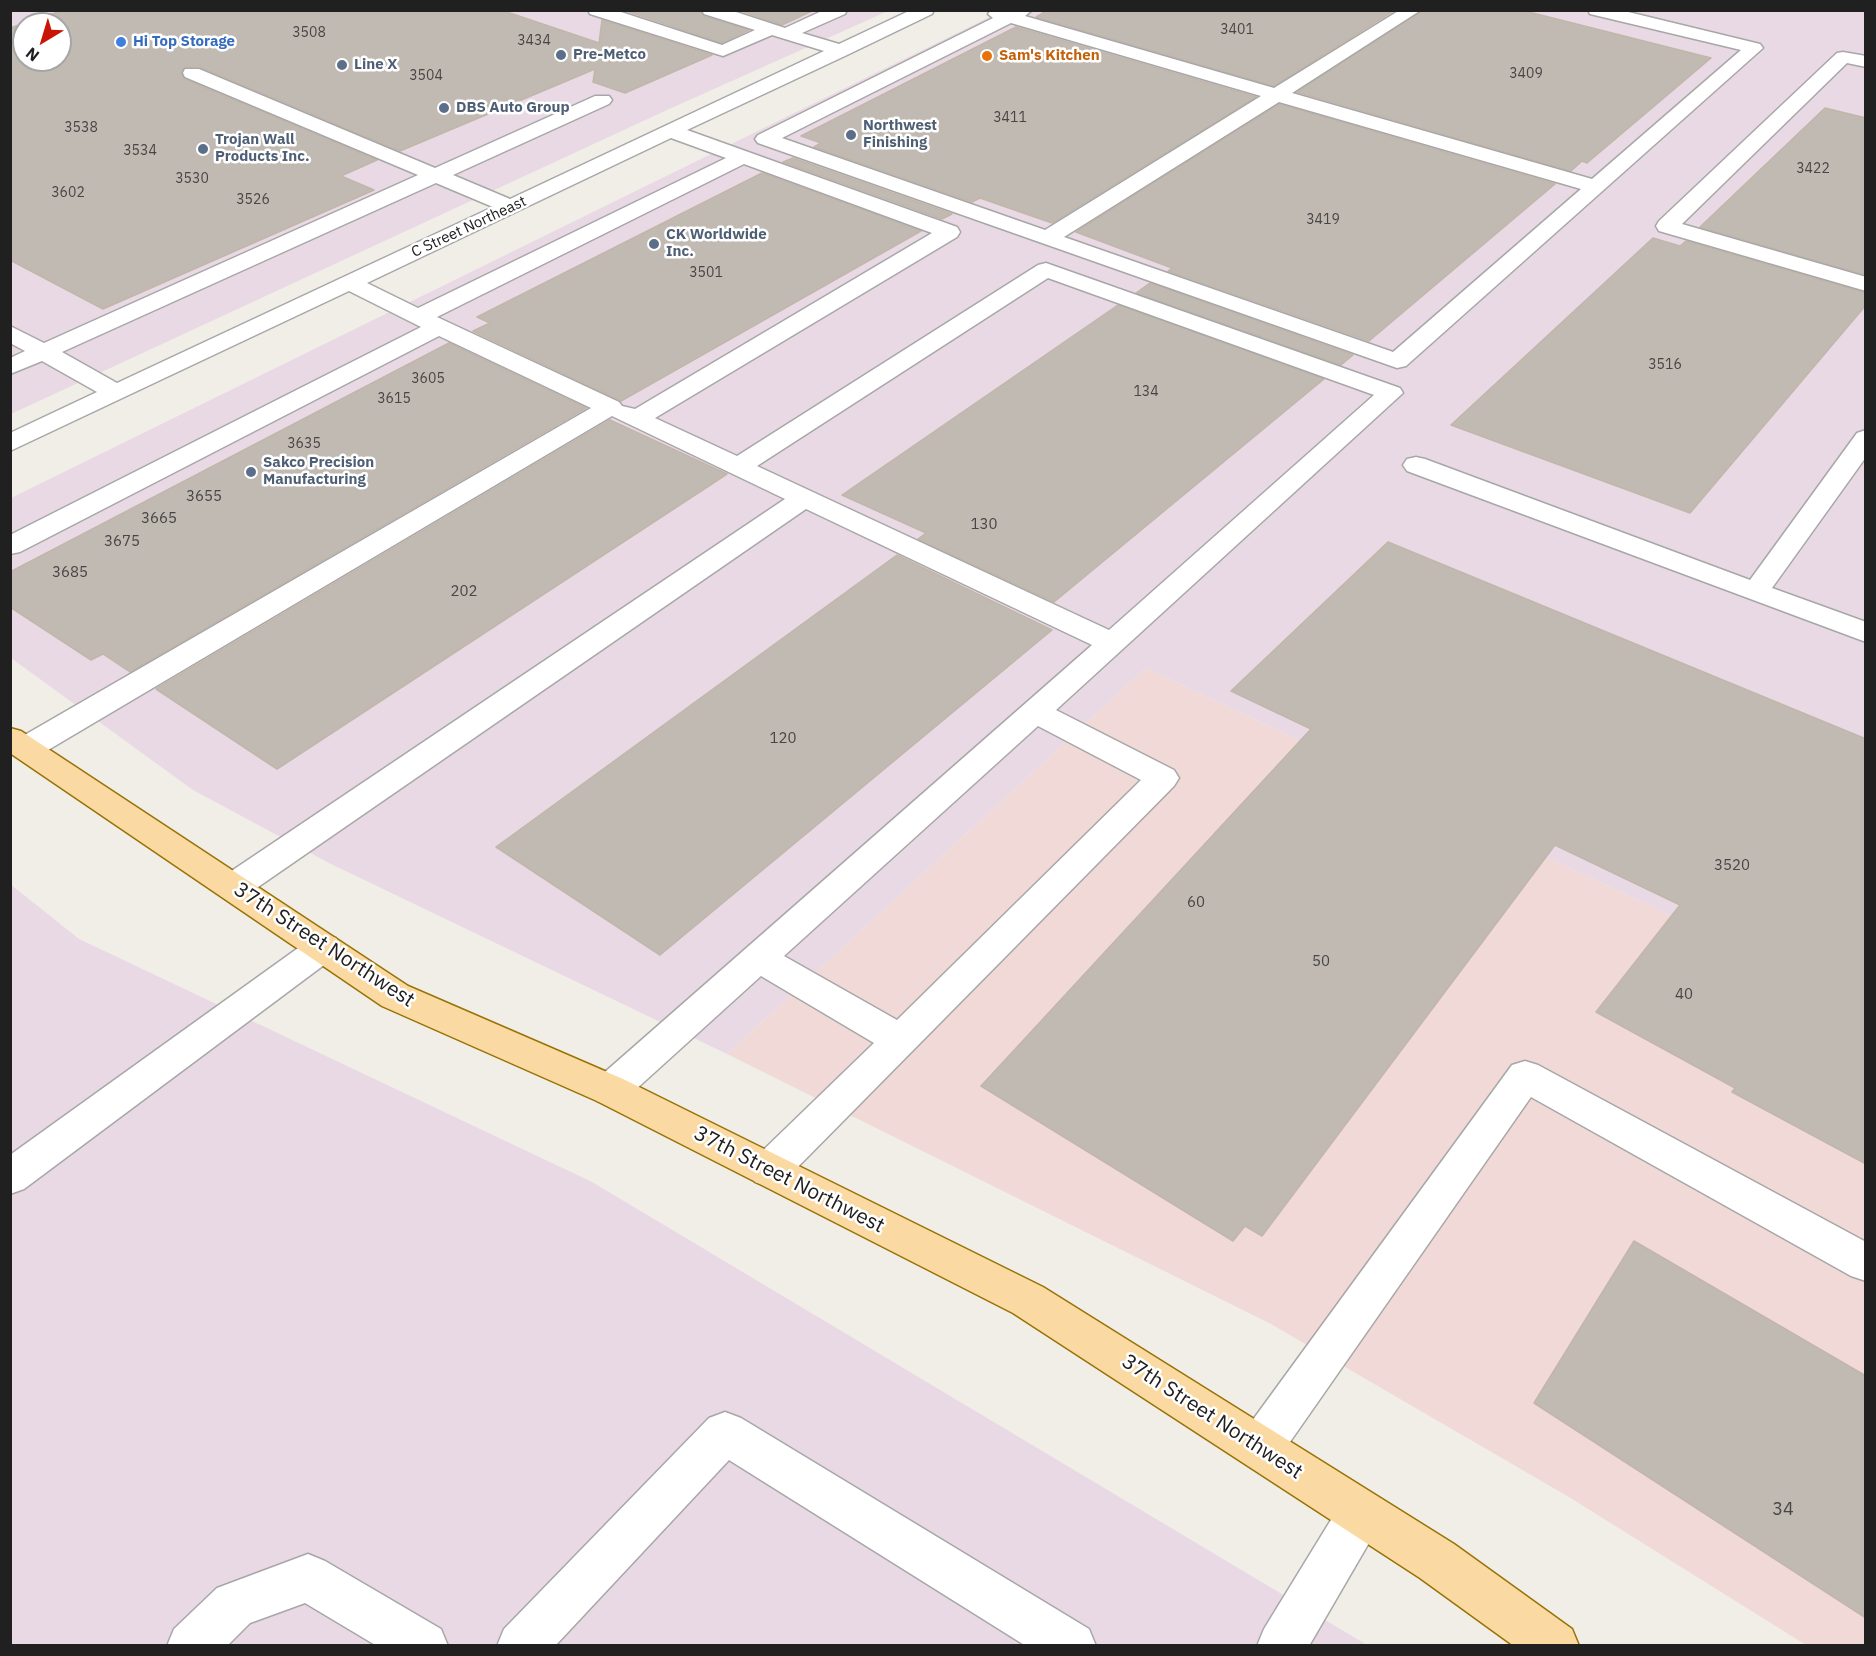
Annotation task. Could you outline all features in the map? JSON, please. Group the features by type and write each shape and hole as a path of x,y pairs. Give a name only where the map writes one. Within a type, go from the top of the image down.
{"main road":[{"name":"37th Street Northwest","path":"19,743 395,996 610,1090 1028,1300 1437,1561 1544,1642"}],"street":[{"path":"596,10 723,51 838,10"},
{"path":"710,10 841,51"},
{"name":"C Street Northeast","path":"10,443 926,10"},
{"path":"984,10 1017,14 1277,95 1596,187"},
{"path":"1047,238 1413,10"},
{"path":"1017,14 765,139 1397,361 1754,48 1596,10"},
{"path":"1866,62 1843,57 1666,226 1866,284"},
{"path":"192,73 512,207"},
{"path":"10,367 602,100"},
{"path":"636,419 950,232 671,131"},
{"path":"10,546 428,322 743,158"},
{"path":"610,1090 1391,393 1046,270 738,467"},
{"path":"350,283 428,322 1112,643"},
{"path":"10,333 116,393"},
{"path":"19,743 610,407"},
{"path":"1755,592 1866,438"},
{"path":"1416,465 1866,633"},
{"path":"233,887 804,498"},
{"path":"769,1170 1163,778 1035,712"},
{"path":"10,1177 324,947"},
{"path":"759,958 900,1040"},
{"path":"1260,1447 1525,1076 1866,1263"},
{"path":"521,1646 725,1433 1072,1646"},
{"path":"1281,1646 1361,1513"},
{"path":"191,1646 234,1605 308,1578 424,1646"}],"shaded area":[{"path":"10,11 888,11 667,110 11,414"},
{"path":"1002,11 1865,11 1865,1007 1146,668 727,1054 331,864 193,790 11,658 11,498"},
{"path":"1146,668 1865,1007 1865,1645 1806,1645 1569,1497 1271,1324 727,1054"},
{"path":"10,884 79,939 592,1182 1367,1645 11,1645"}],"building":[{"path":"64,10 501,10 599,43 602,20 712,55 625,93 593,82 595,69 400,151 200,67 185,67 181,72 184,79 377,160 341,176 374,190 103,309 10,260 10,28 12,27 12,72 72,72 72,12 58,12"},
{"path":"624,10 700,10 703,16 749,30 722,43"},
{"path":"739,10 814,10 782,25"},
{"path":"1048,10 1395,10 1274,86 1036,17"},
{"path":"1423,10 1521,10 1711,58 1587,163 1582,161 1571,171 1297,92"},
{"path":"1016,27 1256,97 1052,223 980,198 972,202 814,147 821,143 801,136"},
{"path":"1279,104 1555,184 1369,341 1168,271 1172,268 1076,232"},
{"path":"1825,108 1866,118 1866,275 1700,227"},
{"path":"793,158 952,214 942,219 783,162"},
{"path":"762,173 921,231 621,401 473,331 490,323 477,317"},
{"path":"1653,238 1680,246 1686,241 1866,293 1866,305 1690,513 1451,425"},
{"path":"1150,283 1353,355 1341,365 1136,293"},
{"path":"1118,305 1324,379 1054,602 918,539 926,533 842,495"},
{"path":"449,343 586,408 130,672 103,654 91,660 10,607 10,572"},
{"path":"610,420 727,474 277,769 156,689"},
{"path":"1388,542 1866,739 1866,1164 1732,1092 1735,1088 1596,1012 1680,905 1555,845 1262,1236 1245,1226 1233,1241 981,1086 1311,729 1231,691"},
{"path":"897,555 1052,630 660,955 496,847"},
{"path":"1634,1241 1866,1376 1866,1618 1534,1403"}],"place":[{"name":"Hi Top Storage","path":"121,42"},
{"name":"Pre-Metco","path":"561,55"},
{"name":"Sam's Kitchen","path":"987,56"},
{"name":"Line X","path":"342,65"},
{"name":"DBS Auto Group","path":"444,108"},
{"name":"Northwest Finishing","path":"851,135"},
{"name":"Trojan Wall Products Inc.","path":"203,149"},
{"name":"CK Worldwide Inc.","path":"654,244"},
{"name":"Sakco Precision Manufacturing","path":"251,472"}]}
